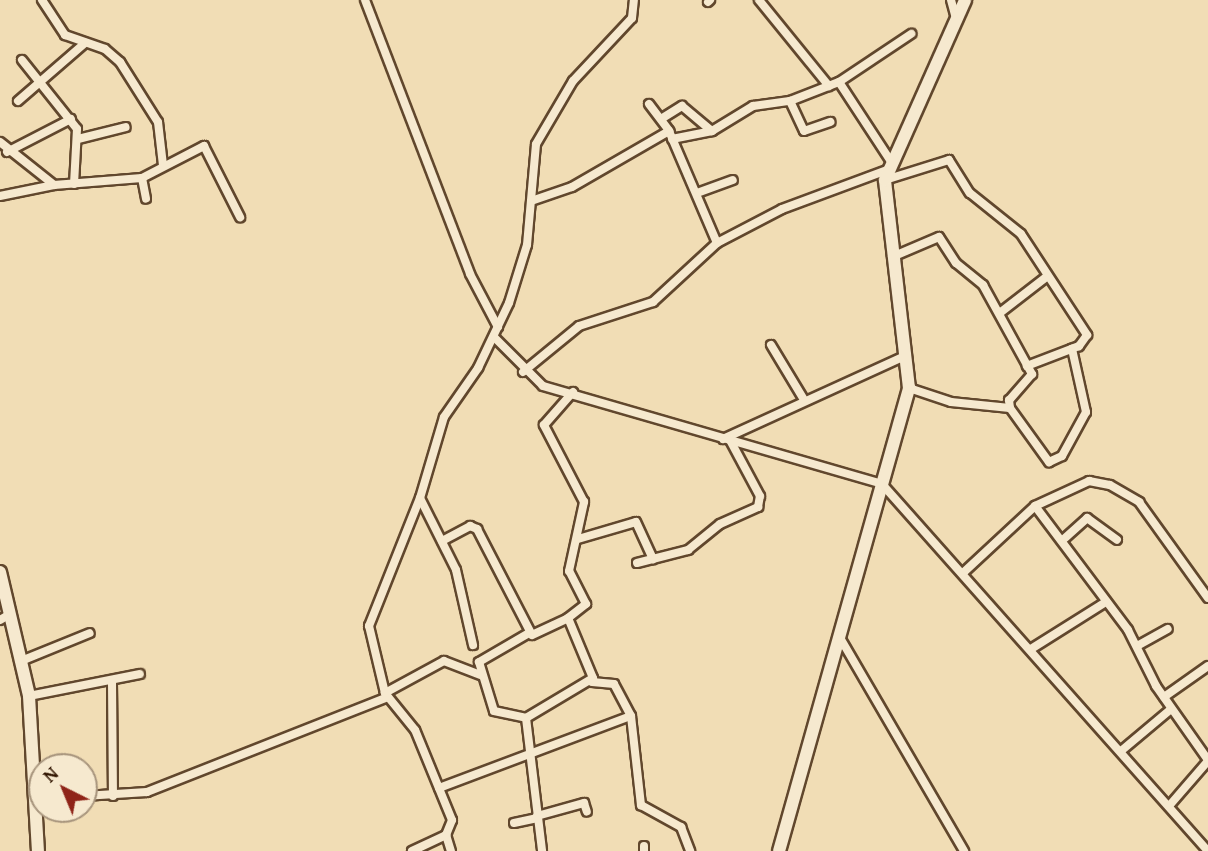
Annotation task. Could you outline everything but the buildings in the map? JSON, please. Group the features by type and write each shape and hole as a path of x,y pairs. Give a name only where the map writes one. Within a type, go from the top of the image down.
{"street":[{"path":"42,0 60,30 110,52 149,103 163,165"},
{"path":"365,0 470,274 498,327"},
{"path":"451,851 446,835 452,820 407,715 386,695 369,626 420,498 444,417 494,337 527,245 534,200 533,157 542,132 573,81 632,18 634,0"},
{"path":"759,0 829,86"},
{"path":"951,0 956,19"},
{"path":"887,170 965,0"},
{"path":"534,200 572,187 670,135 712,131 753,106 790,101 839,82 911,34"},
{"path":"18,101 85,43"},
{"path":"22,60 71,119 78,139 74,184"},
{"path":"779,851 909,388 907,355 891,258 887,170 839,82"},
{"path":"790,101 804,131 830,122"},
{"path":"649,104 670,135 717,243"},
{"path":"661,119 682,106 712,131"},
{"path":"7,152 71,119"},
{"path":"78,139 126,127"},
{"path":"0,142 7,152 54,185"},
{"path":"0,196 54,185 142,178 204,146 240,218"},
{"path":"523,372 579,326 653,302 717,243 782,209 887,170 951,162 965,188 1021,234 1045,278 1086,331 1072,349 1027,366"},
{"path":"142,178 146,199"},
{"path":"697,193 733,180"},
{"path":"891,258 939,237 1001,312 1031,379 1009,400 1010,408 1045,460 1062,456 1086,412 1072,349"},
{"path":"1001,312 1045,278"},
{"path":"494,337 523,372 543,386 573,392 882,484 964,572 1208,851"},
{"path":"771,345 803,398"},
{"path":"727,439 803,398 907,355"},
{"path":"909,388 951,402 1010,408"},
{"path":"573,392 544,425 584,502 569,571 586,604 540,635 529,633 482,655 480,675 494,711 526,718 592,682 614,684 631,716 641,805 681,827 690,851"},
{"path":"637,563 688,550 760,504 727,439"},
{"path":"964,572 1035,506 1089,481 1126,492 1208,598"},
{"path":"420,498 462,587 463,619 473,645"},
{"path":"1035,506 1065,538 1137,646 1171,709 1208,761 1169,806"},
{"path":"1065,538 1087,518 1117,540"},
{"path":"578,539 636,522 653,559"},
{"path":"442,541 470,526 477,529 529,633"},
{"path":"0,572 5,617 22,661 29,696 35,753"},
{"path":"1031,649 1106,602"},
{"path":"568,618 592,682"},
{"path":"1137,646 1168,629"},
{"path":"22,661 90,633"},
{"path":"839,636 964,851"},
{"path":"98,796 146,792 386,695 444,661 480,675"},
{"path":"1164,697 1208,666"},
{"path":"29,696 112,683 140,674"},
{"path":"112,683 113,796"},
{"path":"1121,751 1171,709"},
{"path":"439,788 631,716"},
{"path":"526,718 542,851"},
{"path":"514,823 584,803 587,812"},
{"path":"38,823 38,851"},
{"path":"412,851 446,835"},
{"path":"1200,842 1208,836"}]}
